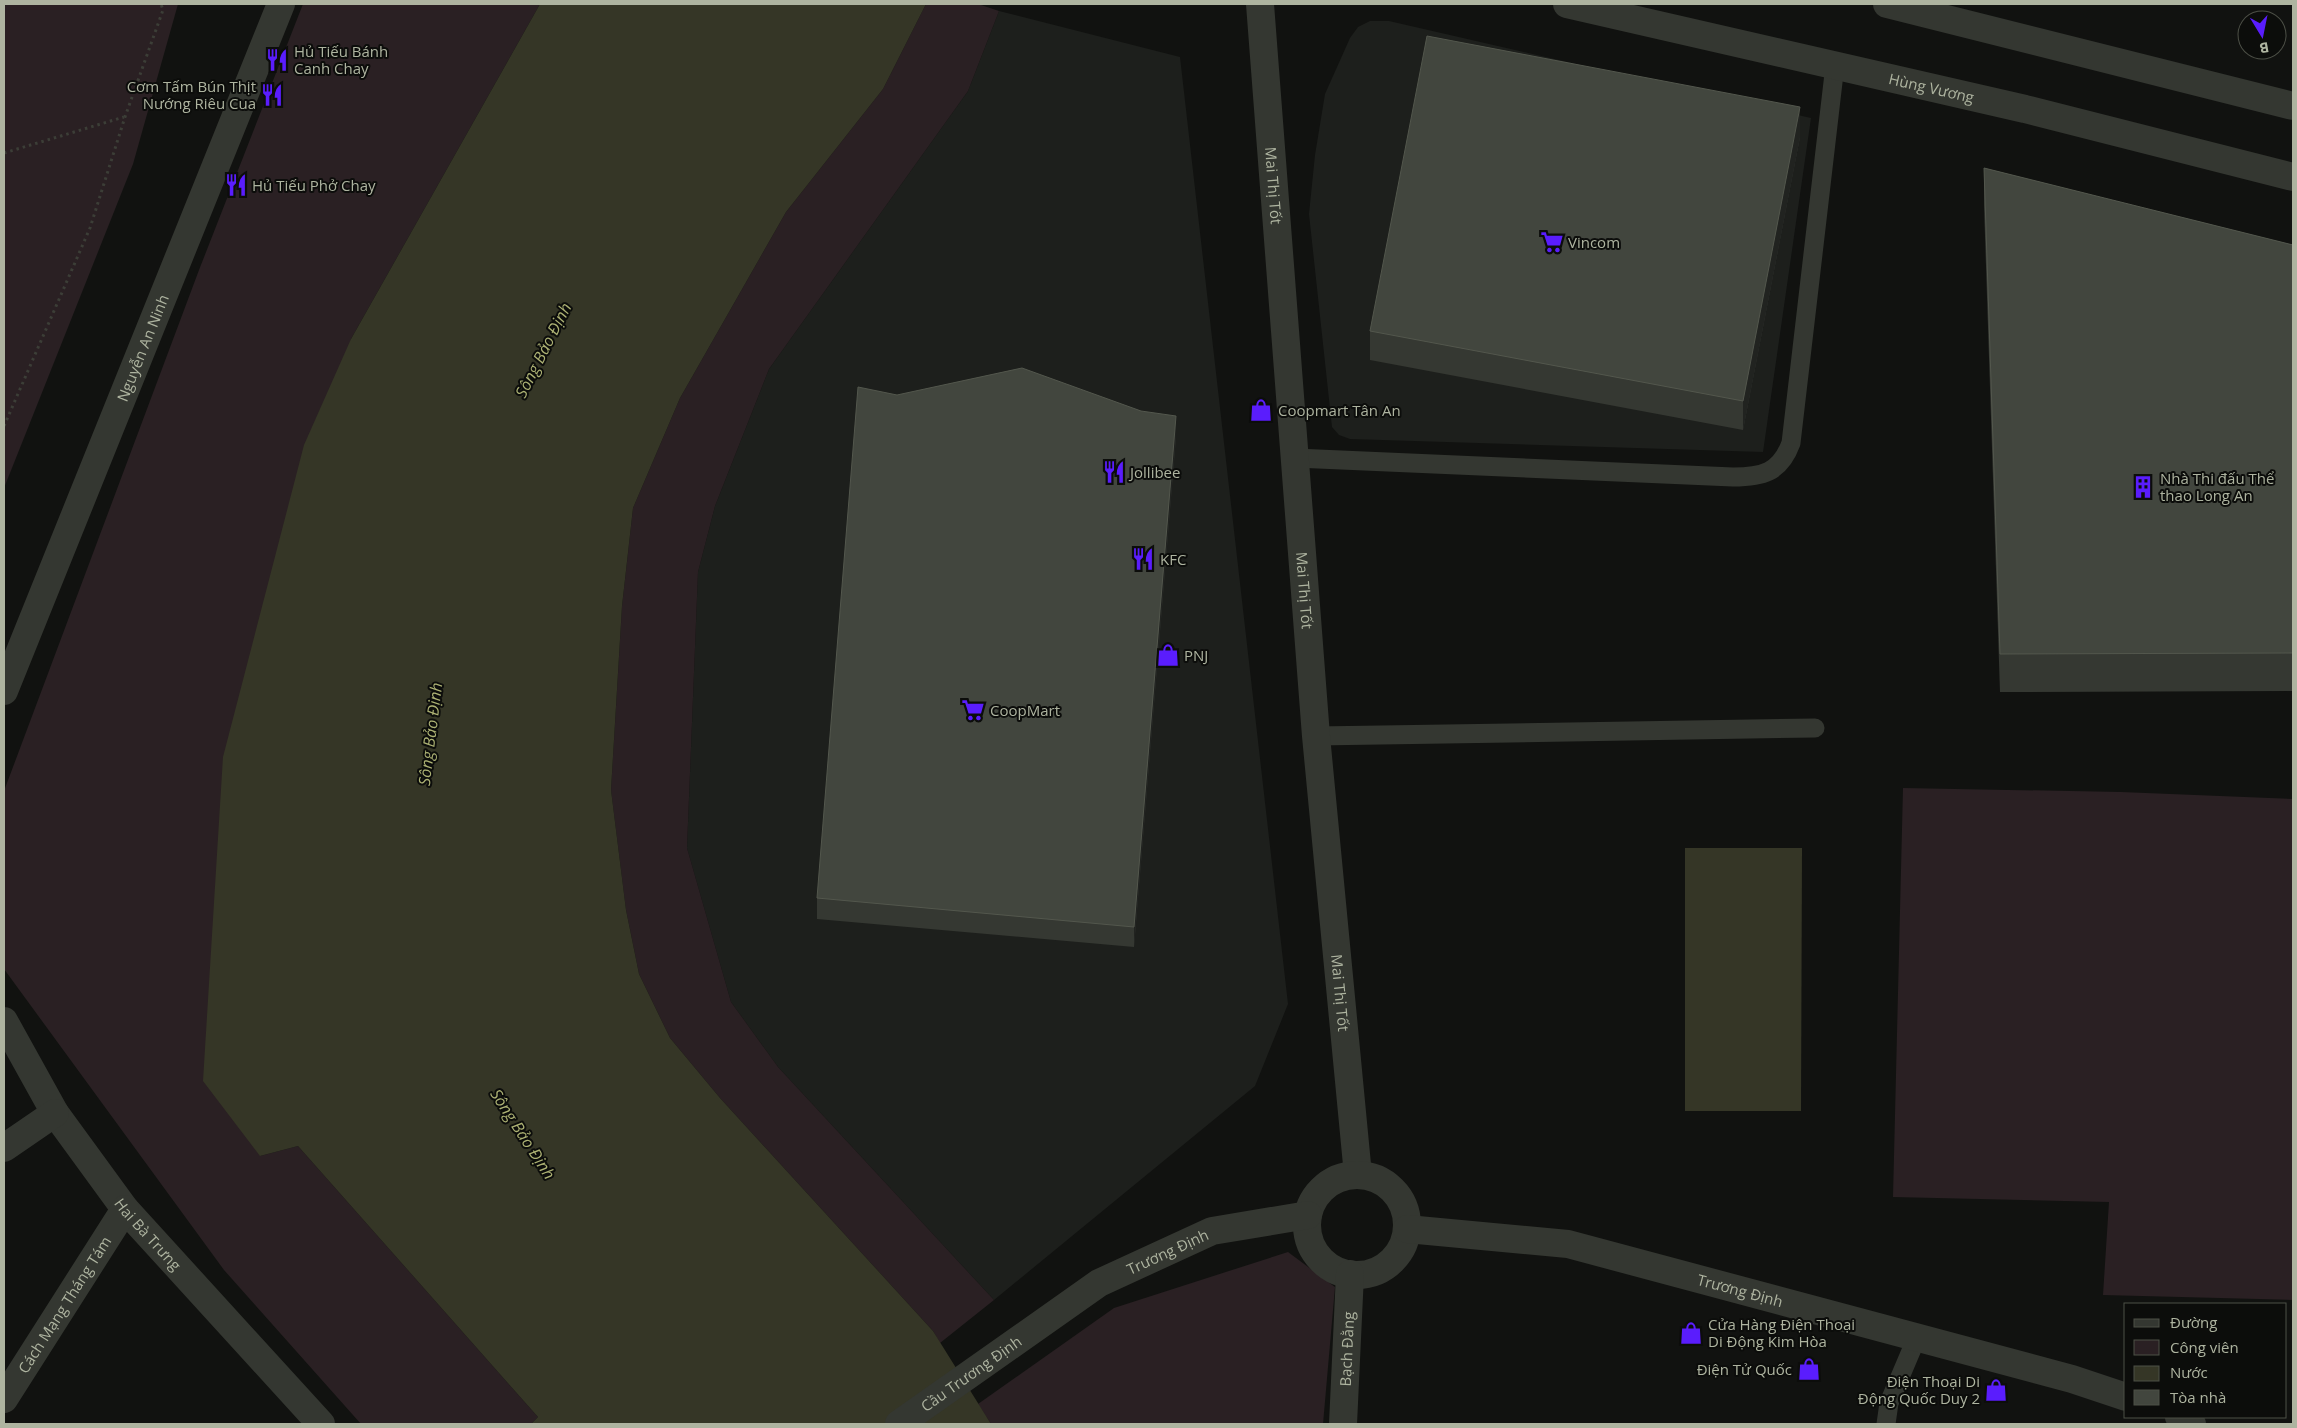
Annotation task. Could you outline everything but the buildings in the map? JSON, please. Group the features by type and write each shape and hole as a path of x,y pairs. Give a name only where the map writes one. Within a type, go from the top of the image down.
{"street":[{"name":"Nguyễn An Ninh","path":"4,691 281,4"},
{"name":"Mai Thị Tốt","path":"1260,4 1316,736 1358,1175"},
{"name":"Hùng Vương","path":"1567,4 2025,110 2293,177"},
{"path":"1887,4 2293,106"},
{"name":"Hai Bà Trưng","path":"4,1022 54,1113 125,1208 320,1424"},
{"path":"4,1148 54,1113"},
{"path":"1358,1175 1374,1178 1389,1186 1400,1198 1406,1213 1407,1229 1403,1245 1394,1258 1381,1269 1366,1274 1350,1274 1334,1270 1321,1260 1312,1247 1307,1231 1308,1215 1314,1199 1326,1186 1341,1178 1358,1175"},
{"name":"Cách Mạng Tháng Tám","path":"4,1399 125,1208"},
{"name":"Trương Định","path":"1041,1324 1099,1283 1212,1231 1308,1215"},
{"name":"Trương Định","path":"1407,1229 1568,1244 2072,1379 2124,1396"},
{"name":"Bạch Đằng","path":"1343,1424 1350,1274"},
{"name":"Cầu Trương Định","path":"899,1424 1041,1324"},
{"path":"2181,1418 2192,1424"}],"lane":[{"path":"1295,458 1732,477 1750,477 1767,472 1780,465 1792,443 1835,66"},
{"path":"1316,736 1815,728"},
{"path":"1886,1424 1889,1403 1917,1337"}],"path":[{"path":"4,426 90,228 125,117 163,10 161,4"},
{"path":"4,153 125,117"}],"shaded area":[{"name":"CoopMart","path":"999,11 1180,57 1288,1004 1255,1086 994,1300 778,1067 731,1002 687,848 698,572 715,506 769,369 968,91"},
{"name":"Vincom","path":"1370,21 1389,21 1811,118 1763,452 1350,439 1339,435 1332,427 1309,214 1315,155 1325,94 1350,38 1358,27"}],"green space":[{"path":"4,4 178,4 133,164 4,488"},
{"path":"303,4 540,4 351,339 260,1156 298,1146 538,1417 531,1424 361,1424 224,1270 4,969 4,791 199,270"},
{"path":"926,4 978,4 999,11 968,91 769,369 715,506 698,572 687,848 731,1002 778,1067 994,1300 940,1343 933,1331 720,1098 670,1038 639,974 626,910 611,790 622,606 633,508 680,398 786,212 883,89"},
{"path":"1903,788 2121,792 2293,799 2293,1300 2103,1295 2109,1202 1893,1197"},
{"path":"1288,1252 1335,1287 1323,1424 991,1424 978,1404 1114,1308"}],"water":[{"name":"Sông Bảo Định","path":"540,4 926,4 883,89 786,212 680,398 633,508 622,606 611,790 626,910 639,974 670,1038 720,1098 933,1331 991,1424 531,1424 538,1417 298,1146 260,1156 203,1081 223,757 304,445 351,339"},
{"path":"1685,848 1802,848 1801,1111 1685,1111"}],"place":[{"name":"Hủ Tiếu Bánh Canh Chay","path":"277,60"},
{"name":"Cơm Tấm Bún Thịt Nướng Riêu Cua","path":"272,95"},
{"name":"Hủ Tiếu Phở Chay","path":"236,185"},
{"name":"Vincom","path":"1552,242"},
{"name":"Coopmart Tân An","path":"1261,410"},
{"name":"Jollibee","path":"1114,472"},
{"name":"Nhà Thi đấu Thể thao Long An","path":"2143,487"},
{"name":"KFC","path":"1143,559"},
{"name":"PNJ","path":"1168,655"},
{"name":"CoopMart","path":"973,710"},
{"name":"Cửa Hàng Điện Thoại Di Động Kim Hòa","path":"1691,1333"},
{"name":"Điện Tử Quốc","path":"1809,1369"},
{"name":"Điện Thoại Di Động Quốc Duy 2","path":"1996,1390"}]}
